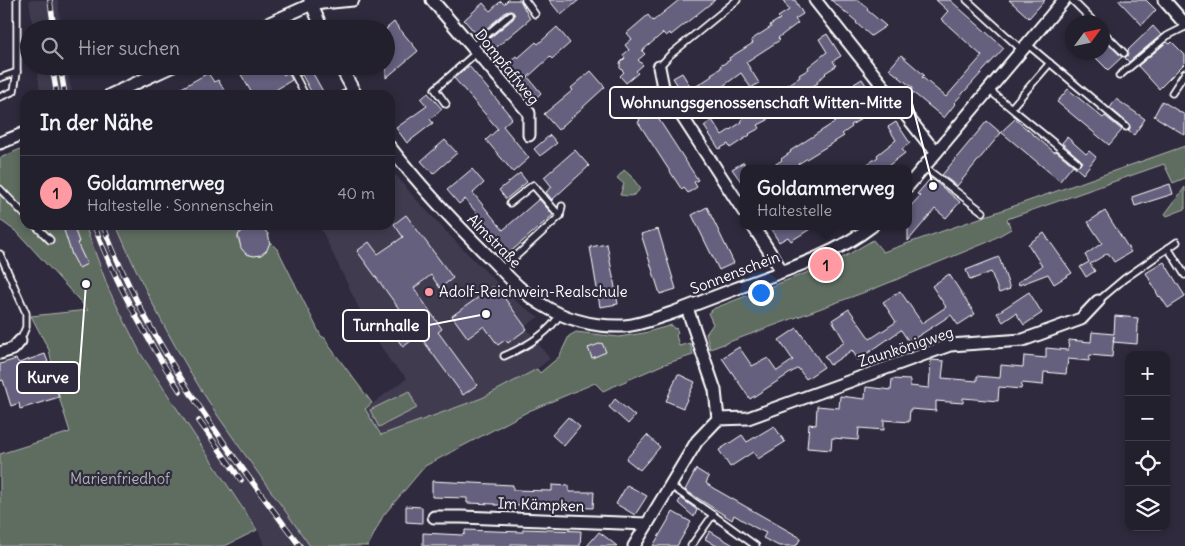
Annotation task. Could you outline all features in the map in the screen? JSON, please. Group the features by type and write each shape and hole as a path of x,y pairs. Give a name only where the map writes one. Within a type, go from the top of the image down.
{"street":[{"path":"274,20 311,2 353,0"},
{"name":"Dompfaffweg","path":"432,0 529,113 529,135"},
{"path":"815,0 937,151"},
{"path":"912,181 1064,0"},
{"path":"1164,0 1185,25"},
{"path":"311,2 318,20"},
{"path":"659,67 663,87 740,206"},
{"path":"121,90 154,75"},
{"path":"344,75 350,90"},
{"path":"0,143 20,135"},
{"name":"Almstraße","path":"395,154 415,180 501,270 524,292 542,305 560,314 600,326 625,326 643,323 687,308"},
{"path":"756,230 782,271"},
{"name":"Sonnenschein","path":"718,419 715,390 687,308 822,256 847,244 866,230"},
{"name":"Zaunkönigweg","path":"718,419 748,418 950,345 1023,340 1080,319 1098,301"},
{"path":"0,353 13,349 20,341"},
{"path":"634,546 697,442 718,419"},
{"name":"Im Kämpken","path":"434,517 647,524"}],"lane":[{"path":"0,97 14,91 17,72 17,0"},
{"path":"525,0 535,14"},
{"path":"659,67 670,55 737,0"},
{"path":"967,0 1025,47 1050,63 1126,127"},
{"path":"1072,0 1087,15"},
{"path":"446,104 435,89 510,15"},
{"path":"1119,76 1167,36 1185,25"},
{"path":"1110,39 1124,53"},
{"path":"1012,107 1050,63"},
{"path":"0,78 17,72"},
{"path":"1172,93 1185,72"},
{"path":"294,75 302,90"},
{"path":"989,90 1077,162"},
{"path":"924,167 983,212"},
{"path":"510,203 533,184 560,216"},
{"path":"0,189 20,209"},
{"path":"501,270 560,216 562,206"},
{"path":"40,230 50,240"},
{"path":"1098,301 1124,279 1177,242"},
{"path":"1168,248 1185,275"},
{"path":"0,254 26,313 26,327 20,341"},
{"path":"504,356 520,350 555,324 560,314"},
{"path":"671,486 756,546"},
{"path":"691,546 713,515"}],"shaded area":[{"path":"29,0 58,0 60,20 32,20"},
{"path":"38,75 68,75 72,90 39,90"},
{"name":"Adolf-Reichwein-Realschule","path":"395,174 457,243 517,302 539,317 525,326 550,359 537,369 482,398 381,435 365,409 407,378 391,363 363,317 321,230 395,230"},
{"path":"87,230 118,230 138,276 176,347 218,415 310,546 265,546 257,529 141,354 109,290"}],"green space":[{"path":"1185,146 1185,178 1173,183 1164,164 1007,219 1011,229 988,242 876,288 710,349 706,334 713,324 708,313 715,308 837,261 873,240 883,252"},
{"name":"Marienfriedhof","path":"20,149 20,230 87,230 109,290 141,354 257,530 225,546 0,546 0,454 70,432 59,397 49,350 31,316 88,310 18,233 0,220 0,158"},
{"path":"624,170 640,188 634,195 620,195 624,184 617,178"},
{"path":"1185,187 1185,209 1167,216 1165,214"},
{"path":"118,230 246,230 240,231 237,239 246,253 256,255 261,255 270,242 278,250 321,336 325,338 372,403 365,409 381,435 482,398 537,369 540,373 559,357 569,336 576,332 619,337 644,333 672,325 678,333 676,335 679,346 690,343 693,355 662,365 603,391 595,383 529,411 425,466 383,516 368,546 310,546 218,416 176,347 138,274"},
{"path":"409,391 417,408 379,427 370,410"}],"building":[{"path":"508,0 520,0 530,19 492,51 485,42 513,19 515,15 513,12 507,11 479,35 464,20 483,3 490,11 501,1 504,4"},
{"path":"549,0 579,0 561,15"},
{"path":"679,0 715,0 671,35 670,33 666,36 663,33 642,51 645,54 638,60 643,65 636,71 638,73 626,83 620,76 624,72 620,68 620,63 625,58 623,55 629,50 625,45 632,39 627,33 648,15 653,21"},
{"path":"783,0 795,0 803,14 795,19 798,23 778,38 780,40 746,62 759,83 751,88 741,73 701,102 698,98 689,103 673,78 682,73 692,89 712,76 711,74 721,68 720,66 730,60 729,58 753,43 751,40 771,27 770,25 780,19 778,17 789,10"},
{"path":"831,0 858,0 886,26 871,36"},
{"path":"936,0 950,0 1004,48 954,103 944,118 911,91 913,88 889,69 901,55 924,75 922,77 946,97 982,56 941,19 948,11"},
{"path":"1009,0 1045,0 1029,18"},
{"path":"1118,0 1146,0 1156,10 1142,25"},
{"path":"395,23 418,51 395,70"},
{"path":"1153,26 1161,35 1129,62 1125,58 1128,55 1128,50"},
{"path":"557,27 570,43 552,59 550,57 528,77 541,93 534,100 504,66 516,56 518,58 536,42 538,44"},
{"path":"827,34 841,56 833,61 836,66 825,73 817,81 818,83 809,90 767,118 768,120 758,125 760,128 730,148 728,144 719,149 704,126 712,120 722,135 742,122 741,120 760,106 759,104 800,77 799,75 809,69 808,67 827,52 819,39"},
{"path":"1167,42 1170,44 1172,42 1185,55 1185,63 1159,89 1138,66"},
{"path":"1110,46 1122,57 1108,70 1098,60 1110,60"},
{"path":"469,66 512,118 503,126 529,158 513,172 486,140 498,129 454,78"},
{"path":"591,71 605,87 558,130 544,114 573,90 571,88"},
{"path":"204,75 209,75 214,82 218,80 224,90 178,90"},
{"path":"241,75 290,75 292,80 276,90 250,90"},
{"path":"302,75 314,75 322,90 310,90"},
{"path":"862,79 880,106 872,102 867,105 871,110 851,125 852,127 842,134 844,136 798,165 774,165 790,151 835,122 834,120 853,106 851,104 862,97 854,84"},
{"path":"1068,89 1103,118 1105,116 1122,130 1109,145 1057,102"},
{"path":"428,93 442,109 430,119 433,123 407,143 396,128 427,106 421,99"},
{"path":"1116,99 1145,119 1134,135 1128,131 1130,128 1129,124 1110,108"},
{"path":"1162,101 1185,115 1185,135 1154,116"},
{"path":"647,109 650,114 654,112 698,180 694,182 697,187 688,193 684,188 682,190 638,122 640,120 637,115"},
{"path":"1015,119 1054,152 1056,151 1073,165 1060,181 1001,132"},
{"path":"987,121 1001,133 957,186 942,175"},
{"path":"896,122 910,143 902,149 905,153 889,165 866,165 878,157 877,155 896,140 888,127"},
{"path":"550,135 557,143 540,156 534,149"},
{"path":"1067,137 1086,154 1089,151 1096,157 1083,174 1074,166 1080,165 1082,161 1062,143"},
{"path":"445,140 457,153 433,174 421,161"},
{"path":"575,150 589,166 552,200 546,192 552,187 544,177"},
{"path":"744,162 744,165 740,165 740,180 732,169"},
{"path":"472,169 484,183 473,193 503,230 539,199 553,215 508,254 494,237 496,236 465,199 459,204 447,190"},
{"path":"520,173 527,182 506,199 499,190"},
{"path":"931,178 960,202 946,218 935,209 908,241 908,230 912,230 912,205 920,196 917,194"},
{"path":"1170,184 1173,194 1135,206 1132,197"},
{"path":"707,207 734,263 719,270 692,215"},
{"path":"1105,211 1131,252 1114,262 1108,253 1090,264 1095,271 1086,277 1080,267 1089,262 1085,255 1102,243 1088,222"},
{"path":"406,215 453,278 440,288 431,275 414,288 442,329 438,332 477,385 463,395 419,335 403,347 393,333 408,321 357,251 369,242 378,254 403,237 395,223"},
{"path":"658,229 676,289 660,294 641,234"},
{"path":"64,230 75,230 79,242 77,243 87,264 79,268 72,255"},
{"path":"244,230 265,230 270,242 267,250 261,255 254,256 246,254 241,248 238,235"},
{"path":"772,230 809,230 791,241 788,237 779,242"},
{"path":"1044,233 1072,273 1054,284 1048,274 1019,285 1018,282 1042,266 1028,244"},
{"path":"607,244 618,304 600,307 590,247"},
{"path":"999,257 1010,289 999,293 991,272 970,280 966,270"},
{"path":"1164,262 1185,296 1168,308 1159,297 1146,273"},
{"path":"949,274 975,314 958,325 951,315 909,342 901,330 858,360 852,350 830,365 824,356 845,342 832,320 849,309 870,339 896,322 883,302 900,291 922,323 946,307 932,286"},
{"path":"493,287 498,294 500,292 527,329 508,343 505,340 498,345 484,326 468,338 452,316"},
{"path":"1029,292 1042,313 1024,325 1016,313 1003,322 997,313"},
{"path":"1115,316 1138,318 1137,344 1113,342 1112,357 1090,355 1089,361 1068,359 1066,374 1044,372 1043,385 1022,383 1021,389 999,387 998,401 963,398 963,403 936,401 936,411 910,409 909,422 884,420 884,430 859,428 858,440 832,438 831,450 807,448 809,424 816,425 817,406 839,408 840,396 865,399 866,387 891,390 892,379 910,380 910,386 929,388 931,360 944,361 942,378 977,381 977,376 1000,378 1001,365 1023,367 1024,356 1046,358 1046,348 1068,350 1069,340 1091,342 1092,332 1114,334"},
{"path":"797,328 824,367 806,379 798,368 750,399 722,358 739,347 752,366 768,358 777,371 793,360 779,340"},
{"path":"602,343 606,352 592,358 588,348"},
{"path":"45,354 48,362 20,372 26,391 54,382 59,397 20,409 19,403 11,406 3,380 0,381 0,364 16,359 19,363"},
{"path":"678,374 695,382 683,408 666,401"},
{"path":"615,399 635,416 628,424 609,407"},
{"path":"568,417 580,427 564,446 552,435"},
{"path":"774,426 785,442 758,459 753,452 730,467 719,450 742,435 747,442"},
{"path":"647,435 660,447 640,470 626,459"},
{"path":"696,469 709,477 706,483 713,488 801,538 796,546 779,546 763,538 766,533 734,515 732,520 685,490"},
{"path":"432,481 513,485 513,490 552,491 552,485 569,486 569,492 594,492 593,508 467,503 467,498 432,497"},
{"path":"627,485 647,496 635,515 616,504"},
{"path":"681,498 697,510 694,517 678,503"},
{"path":"406,506 422,507 422,523 406,522"},
{"path":"673,512 691,522 677,546 653,546"},
{"path":"523,529 581,531 580,546 511,544 511,546 423,546 423,533 462,535 465,534 465,530 523,532"},
{"path":"710,531 735,546 717,546 705,539"},
{"path":"599,532 607,538 617,546 587,546"}],"railway":[{"path":"50,0 53,20"},
{"path":"54,75 56,90"},
{"path":"62,75 64,90"},
{"path":"96,230 112,269 133,311 180,391"},
{"path":"105,230 121,269 165,352 243,470 300,546"},
{"path":"199,421 241,480"}],"place":[{"name":"Wohnungsgenossenschaft Witten-Mitte","path":"933,186"},
{"name":"Goldammerweg","path":"826,265"},
{"name":"Kurve","path":"86,284"},
{"name":"Adolf-Reichwein-Realschule","path":"429,292"},
{"name":"Turnhalle","path":"486,314"}]}
